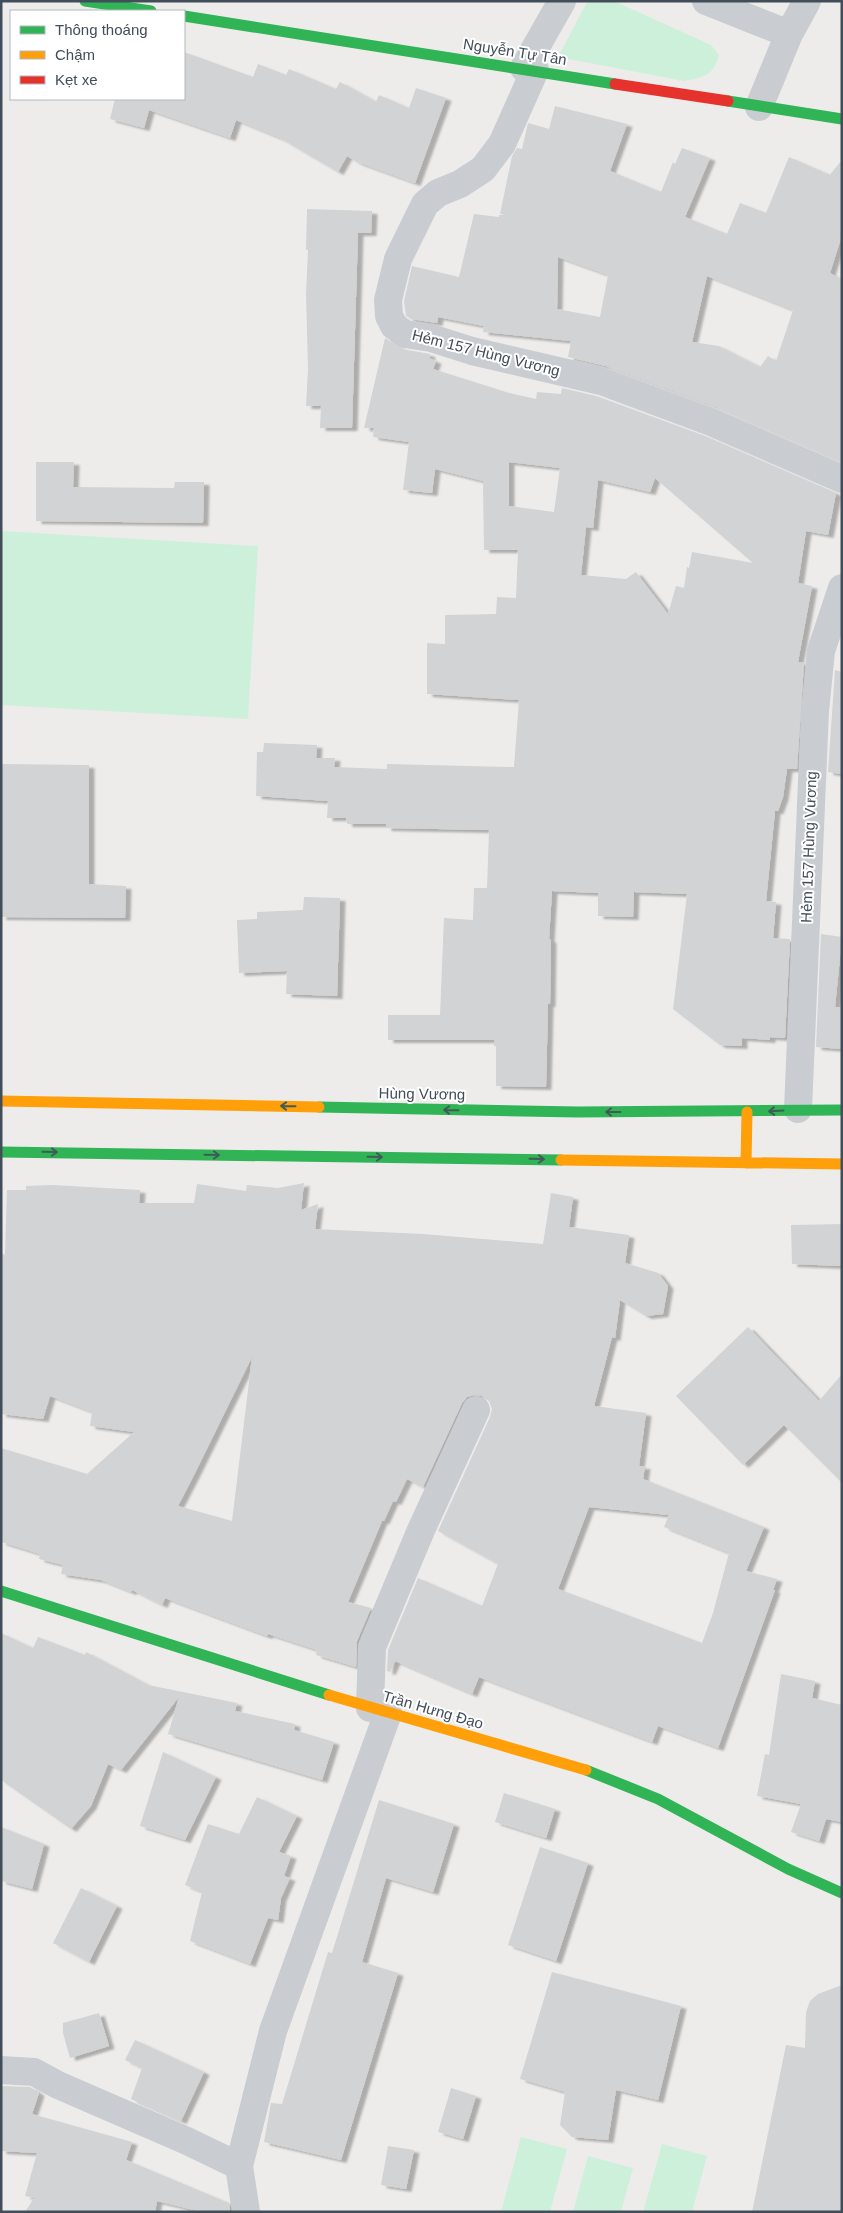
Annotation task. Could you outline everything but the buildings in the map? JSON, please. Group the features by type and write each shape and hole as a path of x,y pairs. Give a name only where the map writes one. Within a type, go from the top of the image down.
{"main road":[{"path":"85,1 144,10"},
{"name":"Nguyễn Tự Tân","path":"185,16 842,119"},
{"name":"Hùng Vương","path":"1,1100 578,1112 842,1110"},
{"path":"746,1162 747,1112"},
{"path":"1,1152 842,1164"},
{"name":"Trần Hưng Đạo","path":"1,1590 59,1612 379,1710 592,1772 658,1799 788,1868 842,1893"}],"street":[{"name":"Hẻm 157 Hùng Vương","path":"562,1 530,69 502,144 483,168 460,184 438,193 425,204 398,259 388,300 389,316 394,326 405,334 431,338 472,351 601,381 702,418 842,479"},
{"path":"706,1 789,34"},
{"path":"759,107 789,34 807,1"},
{"name":"Hẻm 157 Hùng Vương","path":"798,1109 815,710 821,651 842,588"},
{"path":"246,2212 239,2166 273,2031 379,1710 372,1647 421,1530 476,1410"},
{"path":"1,2070 34,2072 58,2085 188,2141 239,2166"}],"green space":[{"path":"591,1 614,1 711,45 719,55 717,62 711,71 703,77 684,81 558,57 586,4"},
{"path":"1,531 258,546 248,719 1,705"},
{"path":"521,2137 567,2149 550,2212 501,2212"},
{"path":"662,2144 707,2156 692,2212 643,2212"},
{"path":"588,2156 633,2168 621,2212 573,2212"}],"traffic: fast":[{"path":"85,1 144,10"},
{"path":"185,16 615,84"},
{"path":"728,101 842,119"},
{"path":"319,1107 578,1112 842,1110"},
{"path":"1,1152 561,1160"},
{"path":"1,1591 329,1695"},
{"path":"586,1770 658,1799 788,1869 842,1893"}],"traffic: slow":[{"path":"1,1101 319,1107"},
{"path":"746,1163 747,1112"},
{"path":"561,1160 842,1164"},
{"path":"329,1695 586,1770"}],"traffic: jam":[{"path":"615,84 728,101"}]}
